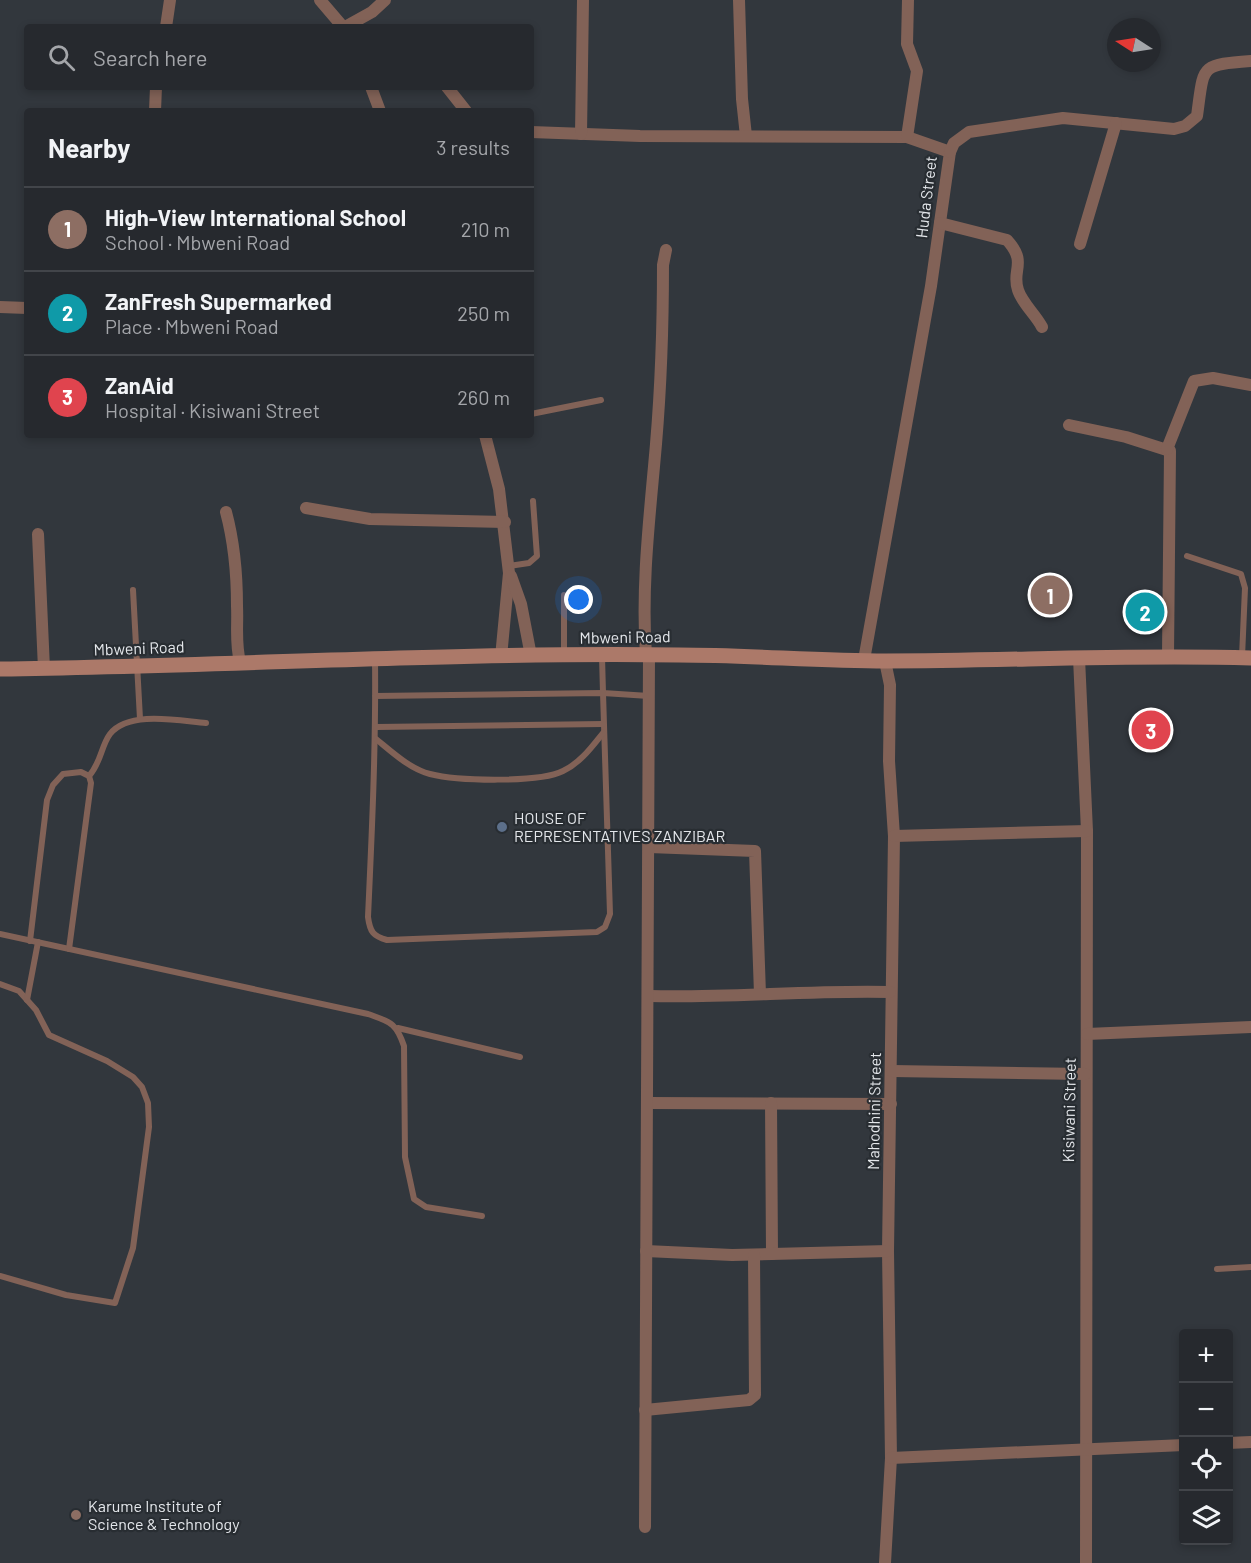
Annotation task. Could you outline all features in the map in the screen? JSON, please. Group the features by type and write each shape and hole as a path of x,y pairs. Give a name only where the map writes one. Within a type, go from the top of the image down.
{"street":[{"path":"166,24 170,0"},
{"path":"320,0 341,24"},
{"path":"350,24 372,12 385,0"},
{"path":"581,134 583,0"},
{"path":"738,0 746,136"},
{"path":"907,137 917,71 907,44 908,0"},
{"path":"950,152 954,142 969,132 990,126 1063,118 1174,129 1185,126 1197,116 1203,75 1209,66 1251,61"},
{"path":"155,108 156,90"},
{"path":"372,90 379,108"},
{"path":"449,90 464,108"},
{"path":"1080,244 1116,123"},
{"name":"Huda Street","path":"534,132 907,137 950,152 940,223 864,660"},
{"path":"940,223 1007,240 1014,248 1020,264 1017,283 1019,292 1042,327"},
{"path":"645,1527 650,996 649,696 645,631 663,265 666,250"},
{"path":"0,307 24,308"},
{"path":"1167,449 1194,381 1213,378 1251,385"},
{"path":"1069,425 1167,449 1172,456 1167,656"},
{"path":"485,438 505,522 509,570 501,657"},
{"path":"306,508 369,519 505,522"},
{"path":"226,512 232,534 237,608 235,641 240,662"},
{"path":"38,534 44,669"},
{"path":"509,570 521,604 531,656"},
{"name":"Mbweni Road","path":"0,669 531,656 648,655 885,661 1167,656 1247,658"},
{"name":"Kisiwani Street","path":"1079,658 1087,831 1085,1074 1088,1449 1086,1563"},
{"name":"Mahodhini Street","path":"885,661 890,685 889,761 894,836 888,1251 891,1458 885,1563"},
{"path":"894,836 1087,831"},
{"path":"649,847 755,851 760,994"},
{"path":"650,996 717,997 819,990 890,992"},
{"path":"1087,1034 1251,1027"},
{"path":"892,1071 1085,1074"},
{"path":"648,1103 891,1104"},
{"path":"771,1103 772,1254"},
{"path":"646,1251 754,1255 888,1251"},
{"path":"645,1410 749,1400 755,1395 754,1255"},
{"path":"1233,1443 1251,1442"},
{"path":"891,1458 1179,1445"}],"lane":[{"path":"534,413 601,400"},
{"path":"509,570 529,563 537,556 533,501"},
{"path":"1187,556 1241,574 1245,588 1247,658"},
{"path":"133,590 140,718"},
{"path":"564,595 564,656"},
{"path":"375,659 376,739 368,917 370,930 375,937 387,940 597,932 605,927 609,914 602,656"},
{"path":"375,696 603,693 649,696"},
{"path":"89,776 101,760 109,735 140,718 206,723"},
{"path":"376,727 603,724"},
{"path":"376,739 405,762 429,774 460,778 542,778 563,771 583,757 603,733"},
{"path":"30,941 46,800 53,785 63,774 81,772 89,776 91,783 69,949"},
{"path":"0,934 368,1014 398,1028 520,1057"},
{"path":"27,999 38,942"},
{"path":"0,984 19,991 27,999 36,1010 49,1035 107,1061 133,1077 142,1087 148,1103 149,1128 133,1248 115,1303 66,1295 0,1276"},
{"path":"398,1028 404,1046 405,1157 414,1199 426,1207 482,1216"},
{"path":"1217,1269 1251,1267"}],"place":[{"name":"High-View International School","path":"1050,595"},
{"name":"ZanFresh Supermarked","path":"1145,612"},
{"name":"ZanAid","path":"1151,730"},
{"name":"HOUSE OF REPRESENTATIVES ZANZIBAR","path":"502,827"},
{"name":"Karume Institute of Science & Technology","path":"76,1515"}]}
